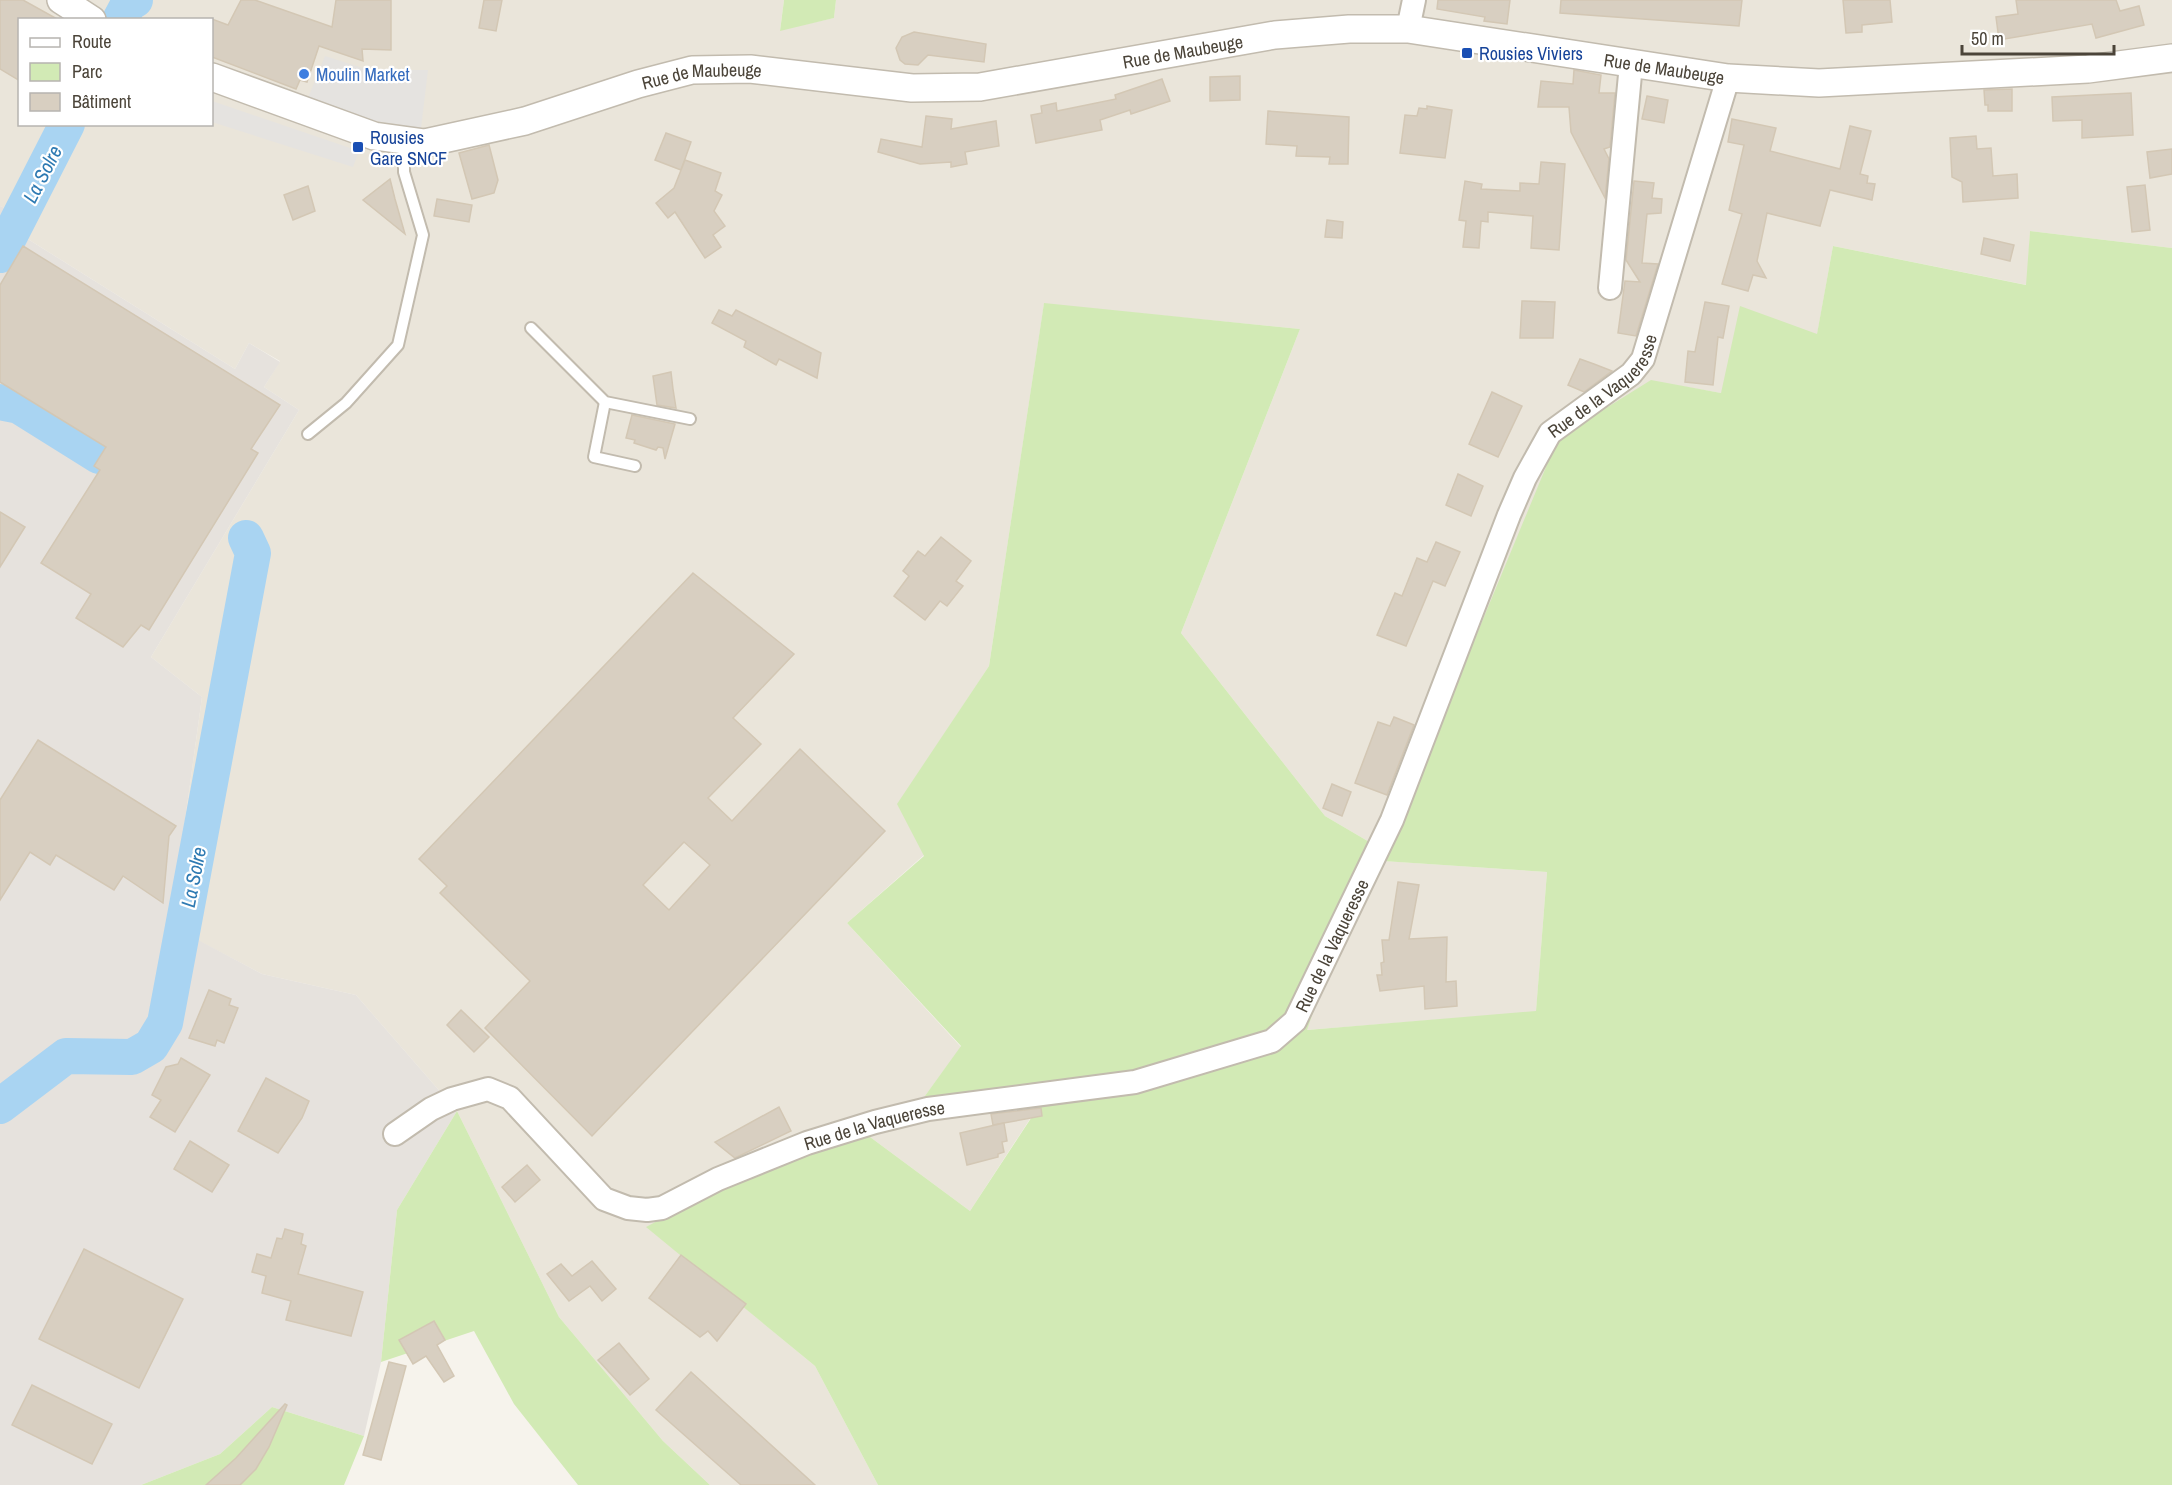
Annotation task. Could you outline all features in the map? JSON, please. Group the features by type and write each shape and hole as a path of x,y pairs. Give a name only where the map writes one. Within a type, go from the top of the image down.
{"street":[{"path":"1408,29 1413,0"},
{"name":"Rue de Maubeuge","path":"213,76 346,126 404,142 440,142 476,134 692,70 750,69 912,88 980,87 1275,35 1383,27 1728,78 1819,83 2088,69 2172,58"},
{"path":"1610,288 1631,64"},
{"name":"Rue de la Vaqueresse","path":"395,1134 431,1109 452,1099 488,1089 510,1098 604,1199 628,1208 646,1210 662,1208 718,1179 807,1143 875,1122 928,1109 1135,1082 1272,1041 1295,1021 1392,820 1505,526 1541,446 1550,433 1631,374 1643,358 1728,78"}],"lane":[{"path":"308,434 346,403 398,345 423,235 404,172 404,142"},
{"path":"531,328 605,402 690,419"},
{"path":"605,402 594,457 635,466"}],"shaded area":[{"path":"0,0 784,0 780,30 834,18 836,0 2172,0 2172,248 2030,231 2027,285 1833,246 1817,335 1721,393 1651,381 1384,861 1547,872 1536,1012 1306,1030 1371,843 1325,816 1181,633 1300,329 1044,304 989,666 898,804 924,855 847,923 961,1047 922,1100 1041,1102 970,1211 866,1134 647,1227 815,1366 878,1485 710,1485 663,1441 559,1317 457,1111 356,995 262,974 199,941 172,915 202,697 151,657 299,410 264,387 280,361 249,343 235,369 23,236 5,208 0,206"},
{"path":"325,56 369,70 428,70 421,128 361,119 308,98"},
{"path":"213,101 359,151 353,167 213,122"},
{"path":"0,206 5,208 23,236 235,369 249,343 280,362 264,387 299,410 151,657 202,697 172,915 200,941 262,974 356,995 457,1111 397,1210 381,1362 364,1436 272,1407 220,1454 141,1485 0,1485"}],"green space":[{"path":"784,0 836,0 834,18 780,31"},
{"path":"2030,231 2172,248 2172,1485 878,1485 815,1366 646,1227 758,1167 866,1134 970,1211 1041,1103 922,1100 961,1046 847,923 924,856 897,804 989,666 1044,303 1300,329 1181,633 1325,816 1371,843 1307,1030 1536,1011 1547,872 1383,861 1558,438 1651,380 1721,393 1740,306 1817,334 1833,246 2026,285"},
{"path":"457,1111 559,1317 663,1441 710,1485 578,1485 514,1404 474,1331 381,1362 397,1210"},
{"path":"272,1407 364,1436 344,1485 141,1485 220,1454"}],"building":[{"path":"0,0 23,0 55,18 18,18 18,80 0,69"},
{"path":"241,0 255,0 332,27 336,0 391,0 391,50 362,49 363,61 319,46 307,82 300,80 296,89 213,57 213,19 228,25"},
{"path":"484,0 502,0 496,31 479,28"},
{"path":"1438,0 1510,0 1507,24 1484,21 1485,17 1437,9"},
{"path":"1561,0 1742,0 1739,26 1560,13"},
{"path":"1843,0 1890,0 1892,22 1862,25 1862,32 1846,33"},
{"path":"2016,0 2116,0 2120,11 2139,6 2144,25 2096,38 2092,24 1999,40 1996,17 2018,14"},
{"path":"914,32 986,44 984,62 928,55 918,65 905,64 900,60 896,48 902,37"},
{"path":"1574,70 1601,75 1599,93 1615,93 1610,147 1604,149 1609,159 1605,198 1571,132 1569,107 1538,107 1541,81 1573,84"},
{"path":"1240,76 1240,100 1210,101 1210,77"},
{"path":"1162,79 1170,101 1131,114 1130,110 1100,120 1102,130 1036,143 1031,115 1042,113 1041,106 1056,103 1057,111 1116,99 1115,95"},
{"path":"2012,89 2012,111 1988,111 1988,105 1985,105 1984,90"},
{"path":"2131,93 2133,135 2082,138 2082,120 2053,121 2052,97"},
{"path":"1647,96 1668,100 1664,123 1642,119"},
{"path":"1427,106 1452,110 1445,158 1400,153 1405,115 1417,116 1419,108 1427,109"},
{"path":"1268,111 1349,117 1348,164 1329,164 1330,157 1296,156 1297,146 1266,144"},
{"path":"926,116 952,119 951,129 996,121 999,146 965,152 967,164 951,167 951,162 920,164 878,152 881,139 922,147"},
{"path":"1732,119 1776,128 1770,151 1840,169 1850,126 1871,131 1860,174 1868,176 1867,183 1875,184 1872,200 1830,190 1820,226 1767,213 1757,261 1766,278 1753,275 1748,291 1722,284 1742,214 1729,210 1744,145 1728,142"},
{"path":"666,133 691,142 681,170 655,160"},
{"path":"1976,136 1977,149 1991,148 1993,176 2017,174 2018,198 1963,202 1962,182 1952,177 1950,138"},
{"path":"489,145 498,180 494,193 472,199 459,153"},
{"path":"2172,149 2172,174 2150,178 2147,152"},
{"path":"685,160 721,173 715,191 722,195 714,211 725,226 713,235 721,247 705,258 675,212 668,218 656,203 674,188"},
{"path":"1541,162 1565,164 1559,250 1531,248 1533,216 1488,212 1488,222 1481,221 1479,248 1463,247 1466,221 1459,220 1465,181 1482,184 1481,189 1520,191 1520,183 1539,184"},
{"path":"390,179 395,199 405,234 363,200"},
{"path":"1634,181 1654,183 1652,198 1662,199 1661,213 1647,214 1642,263 1658,264 1636,336 1618,333 1625,281 1640,282 1626,260"},
{"path":"2145,185 2150,230 2132,232 2127,187"},
{"path":"308,186 315,211 293,220 284,195"},
{"path":"437,199 472,205 469,222 434,216"},
{"path":"1327,220 1343,222 1342,238 1325,237"},
{"path":"1984,238 2014,245 2010,261 1981,254"},
{"path":"23,246 280,405 251,449 258,453 149,630 141,625 123,647 76,618 91,594 41,563 100,470 94,466 106,447 0,382 0,285"},
{"path":"1522,301 1555,302 1553,338 1520,338"},
{"path":"1705,302 1729,306 1723,338 1718,337 1713,385 1685,382 1688,351 1695,352"},
{"path":"719,310 732,316 736,310 821,353 817,378 779,359 776,365 744,347 746,341 712,323"},
{"path":"1580,359 1612,371 1584,392 1568,385"},
{"path":"671,372 676,408 657,405 653,376"},
{"path":"1492,392 1522,406 1498,457 1469,444"},
{"path":"632,415 675,424 665,459 663,448 658,447 656,450 626,438"},
{"path":"1458,474 1483,486 1471,516 1446,505"},
{"path":"0,512 25,527 0,567"},
{"path":"941,537 971,561 956,581 963,586 947,606 940,601 925,620 894,596 909,576 903,571 918,551 925,556"},
{"path":"1436,542 1460,552 1445,586 1433,581 1406,646 1377,635 1395,593 1402,596 1417,558 1427,562"},
{"path":"693,573 794,654 733,718 761,744 708,798 732,821 800,749 885,831 592,1136 485,1028 530,981 440,893 447,886 419,859","holes":["684,842 710,865 669,910 643,885"]},
{"path":"1394,717 1414,725 1387,795 1355,783 1378,722 1390,726"},
{"path":"38,740 176,826 169,836 163,903 123,876 114,890 56,855 50,865 30,852 0,900 0,800"},
{"path":"1332,784 1351,792 1342,816 1323,808"},
{"path":"1398,882 1419,885 1409,939 1447,937 1446,982 1456,981 1457,1006 1425,1009 1424,986 1380,991 1377,975 1382,975 1381,963 1384,962 1382,940 1389,940"},
{"path":"209,990 231,999 229,1005 238,1008 224,1043 217,1040 215,1046 189,1038"},
{"path":"461,1010 489,1037 474,1052 447,1025"},
{"path":"181,1058 210,1075 175,1132 150,1117 161,1100 152,1095 166,1067 178,1064"},
{"path":"266,1078 309,1101 302,1118 278,1153 238,1131"},
{"path":"779,1107 791,1131 735,1158 715,1142"},
{"path":"1041,1108 1042,1116 993,1125 991,1114"},
{"path":"1004,1123 1007,1141 1002,1142 1004,1152 998,1154 998,1157 967,1165 960,1133"},
{"path":"190,1141 229,1165 212,1192 174,1169"},
{"path":"527,1165 540,1180 515,1202 502,1187"},
{"path":"285,1229 303,1234 301,1244 306,1246 298,1274 363,1292 351,1336 286,1320 291,1301 262,1293 266,1276 252,1272 257,1254 271,1258 277,1238 282,1239"},
{"path":"84,1249 183,1299 139,1388 39,1339"},
{"path":"681,1255 746,1304 717,1341 708,1331 700,1337 649,1298"},
{"path":"592,1261 616,1289 602,1301 590,1286 569,1301 547,1274 561,1264 572,1276"},
{"path":"434,1321 445,1340 437,1345 454,1376 444,1382 426,1356 413,1364 399,1340"},
{"path":"619,1343 649,1379 630,1395 598,1360"},
{"path":"389,1362 406,1366 381,1460 363,1455"},
{"path":"691,1372 815,1485 741,1485 656,1410"},
{"path":"32,1385 112,1424 92,1464 12,1425"},
{"path":"285,1404 287,1405 269,1447 256,1469 240,1485 206,1485 236,1458"}],"waterway":[{"name":"La Solre","path":"121,18 129,3 135,0"},
{"name":"La Solre","path":"0,255 66,126"},
{"name":"La Solre","path":"0,402 19,406 99,456"},
{"name":"La Solre","path":"0,1106 66,1056 132,1057 151,1046 165,1023 253,553 246,538"}],"place":[{"name":"Rousies Viviers","path":"1467,53"},
{"name":"Moulin Market","path":"304,74"},
{"name":"Rousies Gare SNCF","path":"358,147"}]}
